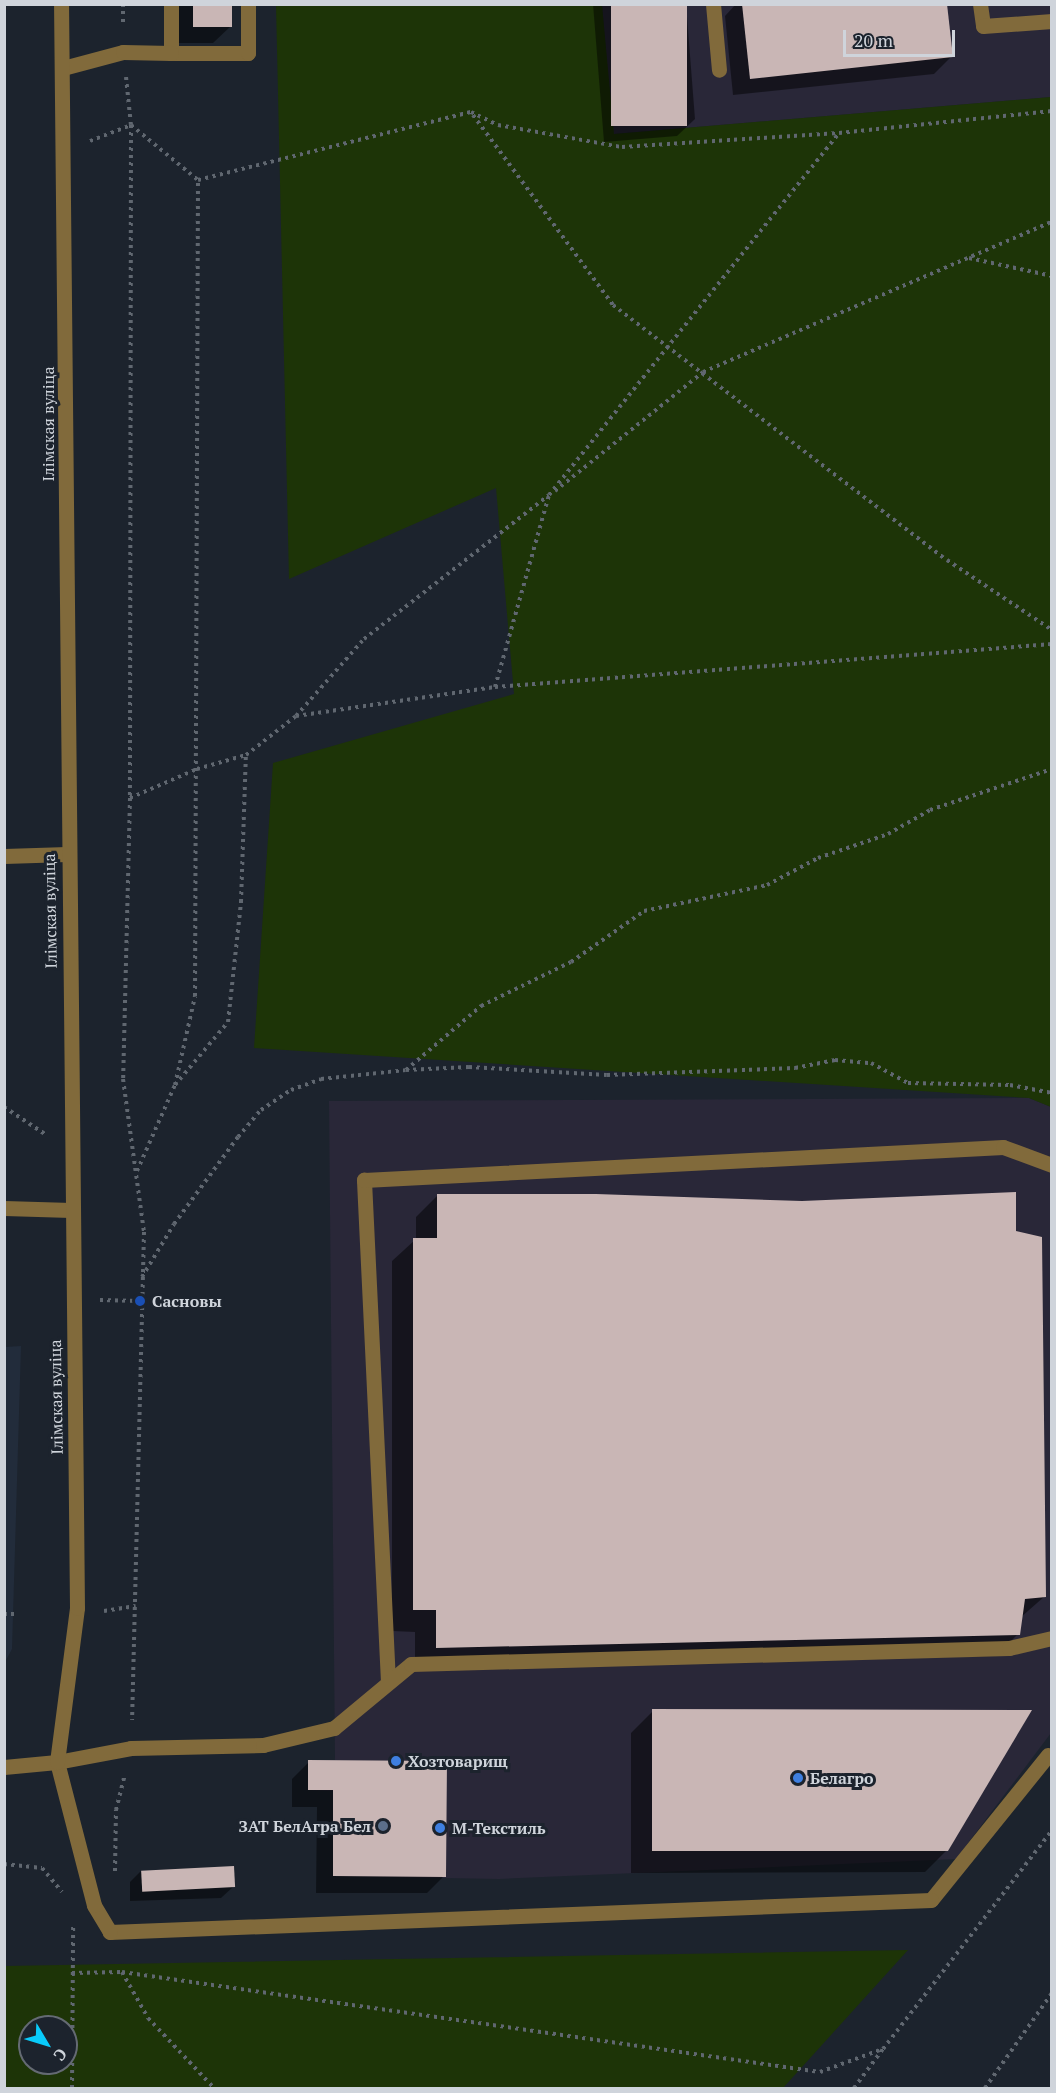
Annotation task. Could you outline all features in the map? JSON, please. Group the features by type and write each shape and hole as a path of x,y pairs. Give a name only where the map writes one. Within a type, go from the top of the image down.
{"street":[{"name":"Ілімская вуліца","path":"57,1762 77,1608 67,854 66,151 62,4"},
{"path":"171,4 171,53"},
{"path":"63,69 123,52 248,53 248,4"},
{"path":"713,4 719,70"},
{"path":"980,4 983,26 1052,21"},
{"path":"4,856 67,854"},
{"path":"388,1682 364,1180 1003,1147 1052,1165"},
{"path":"4,1208 71,1210"},
{"path":"4,1767 57,1762 131,1748 263,1745 334,1728 411,1664 1009,1648 1052,1638"},
{"path":"57,1762 94,1905 110,1932 931,1900 1048,1755"}],"path":[{"path":"115,1882 116,1810 131,1748 136,1606 140,1300 144,1232 123,1079 130,798 131,125 123,52 123,4"},
{"path":"198,180 471,112 498,125 622,147 839,133 1052,111"},
{"path":"471,112 613,305 946,560 1052,630"},
{"path":"66,151 131,125"},
{"path":"131,125 198,180"},
{"path":"495,687 549,495 839,133"},
{"path":"136,1172 175,1084 195,996 198,180"},
{"path":"130,798 197,769 246,755 296,716 363,639 703,372 1052,222"},
{"path":"968,258 1052,276"},
{"path":"296,716 495,687 1052,644"},
{"path":"175,1084 228,1022 241,902 246,755"},
{"path":"406,1071 481,1006 571,962 644,911 767,885 818,858 888,834 930,810 1052,770"},
{"path":"142,1277 174,1224 261,1110 291,1090 321,1078 469,1067 608,1075 795,1068 835,1060 871,1063 908,1083 1010,1085 1052,1093"},
{"path":"4,1107 71,1151"},
{"path":"72,1299 140,1300"},
{"path":"101,1611 136,1606"},
{"path":"4,1614 14,1614"},
{"path":"854,2088 1052,1830"},
{"path":"4,1864 42,1868 73,1905 72,2088"},
{"path":"73,1905 94,1905"},
{"path":"72,1973 122,1972 820,2072 883,2049"},
{"path":"122,1972 148,2018 214,2088"},
{"path":"985,2088 1052,1993"}],"shaded area":[{"path":"602,5 1051,5 1051,97 613,134"},
{"name":"ЗАТ БелАгра Бел","path":"1029,1098 1051,1107 1051,1733 956,1859 499,1879 333,1876 333,1791 308,1790 308,1760 335,1760 329,1101"},
{"path":"21,1346 12,1649 5,1662 5,1347"}],"green space":[{"path":"276,5 602,5 614,134 1051,97 1051,1107 1029,1098 254,1048 273,763 514,694 496,488 289,579"},
{"path":"908,1950 783,2088 5,2088 5,1966"}],"building":[{"path":"193,4 232,4 232,27 193,27"},
{"path":"611,4 687,4 687,126 611,126"},
{"path":"742,4 947,4 953,57 750,79"},
{"path":"1016,1192 1016,1231 1042,1237 1046,1597 1025,1599 1020,1635 436,1648 436,1610 413,1610 413,1238 437,1238 437,1194 596,1194 802,1201"},
{"path":"652,1709 1032,1710 948,1851 652,1851"},
{"path":"308,1760 447,1761 446,1877 333,1876 333,1790 308,1790"},
{"path":"234,1866 235,1887 142,1892 141,1871"}],"place":[{"name":"Сасновы","path":"140,1301"},
{"name":"Хозтоварищ","path":"396,1761"},
{"name":"Белагро","path":"798,1778"},
{"name":"ЗАТ БелАгра Бел","path":"383,1826"},
{"name":"М-Текстиль","path":"440,1828"}]}
